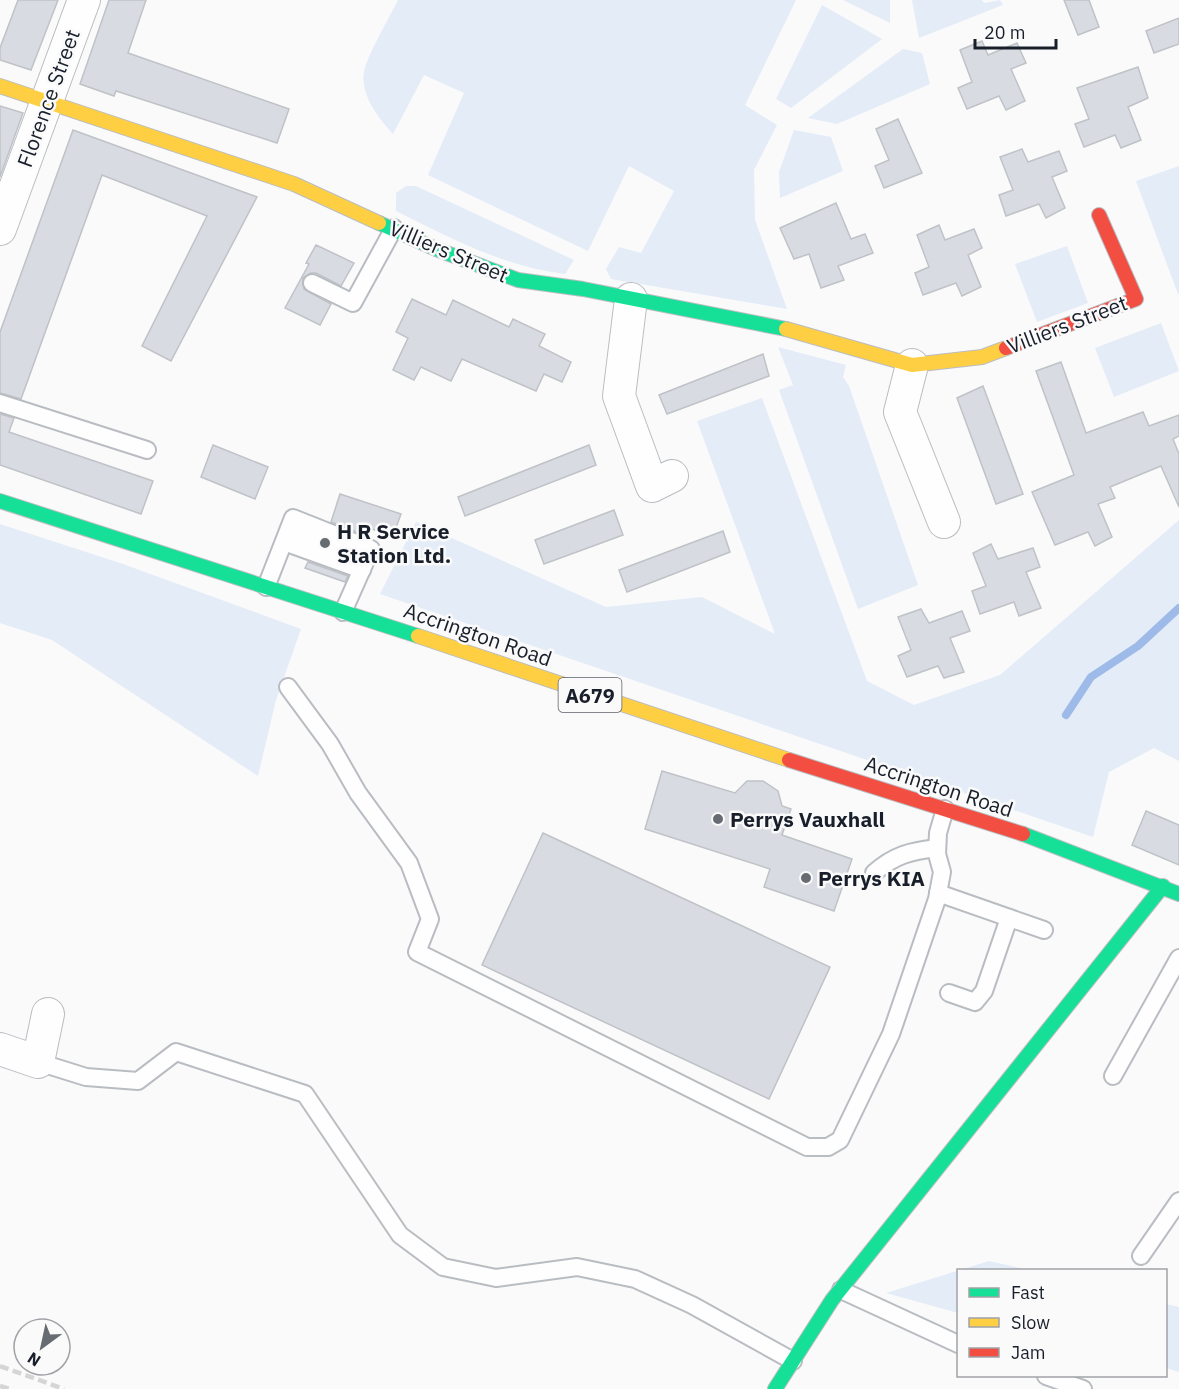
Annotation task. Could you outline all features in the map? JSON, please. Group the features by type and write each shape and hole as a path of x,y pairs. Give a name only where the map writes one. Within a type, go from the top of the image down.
{"street":[{"name":"Florence Street","path":"0,230 84,0"},
{"name":"Villiers Street","path":"0,86 294,184 436,249 518,280 784,328 912,365 982,357 1136,299 1099,215"},
{"path":"631,299 618,396 652,486 672,476"},
{"path":"912,365 900,412 944,522"},
{"name":"Accrington Road","path":"0,501 343,612 728,741 1026,835 1179,894"},
{"path":"775,1389 841,1290 1163,886"},
{"path":"0,1049 38,1062 48,1014"}],"lane":[{"path":"312,283 353,303 394,228"},
{"path":"0,403 147,450"},
{"path":"266,587 293,518 371,549 343,612"},
{"path":"286,536 364,564"},
{"path":"288,687 330,744 358,793 409,863 430,919 417,952 807,1147 828,1147 840,1140 891,1034 938,893 942,872 937,848 938,833 945,810"},
{"path":"874,873 890,858 908,851 937,848"},
{"path":"938,893 1044,930"},
{"path":"948,993 975,1002 984,991 1009,918"},
{"path":"1113,1076 1179,958"},
{"path":"38,1062 86,1077 138,1081 176,1052 305,1094 400,1235 443,1266 496,1278 577,1267 636,1279 692,1305 793,1361"},
{"path":"1141,1256 1179,1201"},
{"path":"841,1290 957,1344"},
{"path":"1049,1377 1083,1389"}],"shaded area":[{"path":"398,0 796,0 745,105 777,125 754,170 755,220 787,309 611,279 606,269 619,247 641,253 674,191 629,166 588,251 428,175 464,93 424,75 393,134 377,114 365,89 364,72"},
{"path":"843,0 890,0 890,23"},
{"path":"912,0 982,0 984,3 1000,0 1003,5 919,38"},
{"path":"822,5 882,39 791,108 776,99"},
{"path":"903,49 922,53 930,84 837,124 808,118"},
{"path":"794,130 831,137 843,171 780,198 779,172"},
{"path":"1179,166 1179,294 1178,294 1136,181"},
{"path":"406,186 416,186 574,260 565,274 521,265 457,241 396,211 396,193"},
{"path":"1067,246 1088,303 1037,322 1015,264"},
{"path":"1161,323 1179,371 1114,397 1095,348"},
{"path":"778,347 846,365 843,377 849,386 918,585 858,609 779,390 793,385"},
{"path":"762,398 867,681 914,705 1000,675 1179,520 1179,761 1154,748 1109,772 1093,837 380,594 416,522 606,607 702,597 775,634 697,421"},
{"path":"0,524 123,564 301,629 276,700 258,776 52,640 0,623"},
{"path":"989,1261 1025,1269 963,1269"},
{"path":"957,1271 957,1313 886,1293"},
{"path":"1167,1304 1179,1307 1179,1372 1167,1368"}],"building":[{"path":"18,0 58,0 31,70 0,60 0,48"},
{"path":"109,0 146,0 128,53 289,109 277,143 116,91 114,96 80,84"},
{"path":"1064,0 1089,0 1099,27 1078,35"},
{"path":"1179,18 1179,44 1154,53 1146,31"},
{"path":"982,41 988,55 1017,43 1026,63 1011,69 1025,101 1006,110 999,96 967,109 958,88 972,82 960,50"},
{"path":"1138,67 1148,98 1128,107 1141,140 1121,148 1115,135 1084,147 1075,124 1089,119 1077,88"},
{"path":"0,106 23,113 0,177"},
{"path":"898,119 922,173 884,188 875,166 889,160 876,129"},
{"path":"73,130 257,197 171,361 142,346 207,216 102,175 21,399 0,393 0,332"},
{"path":"1022,149 1028,162 1059,151 1067,171 1052,177 1065,208 1046,218 1039,204 1006,216 999,195 1013,190 1000,157"},
{"path":"836,203 851,239 865,234 873,253 838,266 844,280 821,288 809,254 794,259 780,228"},
{"path":"939,225 945,240 974,229 982,248 968,255 981,287 962,296 956,283 923,295 915,273 929,267 917,235"},
{"path":"316,245 354,263 341,286 316,273 303,278 304,289 331,304 320,325 285,308 309,264 306,263"},
{"path":"412,299 446,315 453,300 509,327 513,319 545,334 539,346 571,362 562,382 544,374 536,391 462,359 451,381 421,367 414,380 393,370 408,338 396,332"},
{"path":"763,354 769,376 667,414 659,395"},
{"path":"1061,362 1086,433 1143,412 1149,426 1179,415 1179,436 1173,439 1179,454 1179,507 1161,466 1110,487 1115,498 1098,504 1112,537 1095,546 1088,532 1055,545 1032,492 1074,475 1036,371"},
{"path":"983,386 1023,494 996,504 957,398"},
{"path":"0,414 14,418 9,432 153,481 141,514 0,465"},
{"path":"213,445 268,467 255,499 201,477"},
{"path":"589,445 596,465 465,516 458,497"},
{"path":"340,494 401,514 393,536 366,527 364,535 331,522"},
{"path":"614,510 623,535 544,564 535,540"},
{"path":"723,531 730,552 627,592 619,570"},
{"path":"991,544 998,559 1033,548 1040,567 1026,572 1041,608 1019,616 1014,602 980,614 972,591 986,586 973,553"},
{"path":"308,562 348,576 345,582 305,568"},
{"path":"921,609 929,623 962,611 970,631 950,638 964,672 944,678 938,666 907,677 898,656 911,650 898,617"},
{"name":"Perrys Vauxhall","path":"662,771 735,793 747,781 763,781 778,791 782,806 791,809 782,835 852,859 834,911 764,887 770,869 645,829"},
{"path":"1146,811 1179,825 1179,865 1132,845"},
{"path":"543,833 830,967 769,1099 482,965"}],"waterway":[{"path":"1066,715 1091,677 1138,646 1179,608"}],"railway":[{"path":"0,1366 64,1389"},
{"path":"0,1386 10,1389"}],"traffic: fast":[{"path":"379,223 436,249 518,280 583,289 786,329"},
{"path":"0,501 418,636"},
{"path":"1023,834 1179,894"},
{"path":"775,1389 832,1300 1163,886"}],"traffic: slow":[{"path":"0,86 294,184 379,223"},
{"path":"786,329 912,365 982,357 1006,348"},
{"path":"418,636 789,760"}],"traffic: jam":[{"path":"1006,348 1136,299 1099,215"},
{"path":"789,760 1023,834"}],"place":[{"name":"H R Service Station Ltd.","path":"325,543"},
{"name":"Perrys Vauxhall","path":"718,819"},
{"name":"Perrys KIA","path":"806,878"}]}
